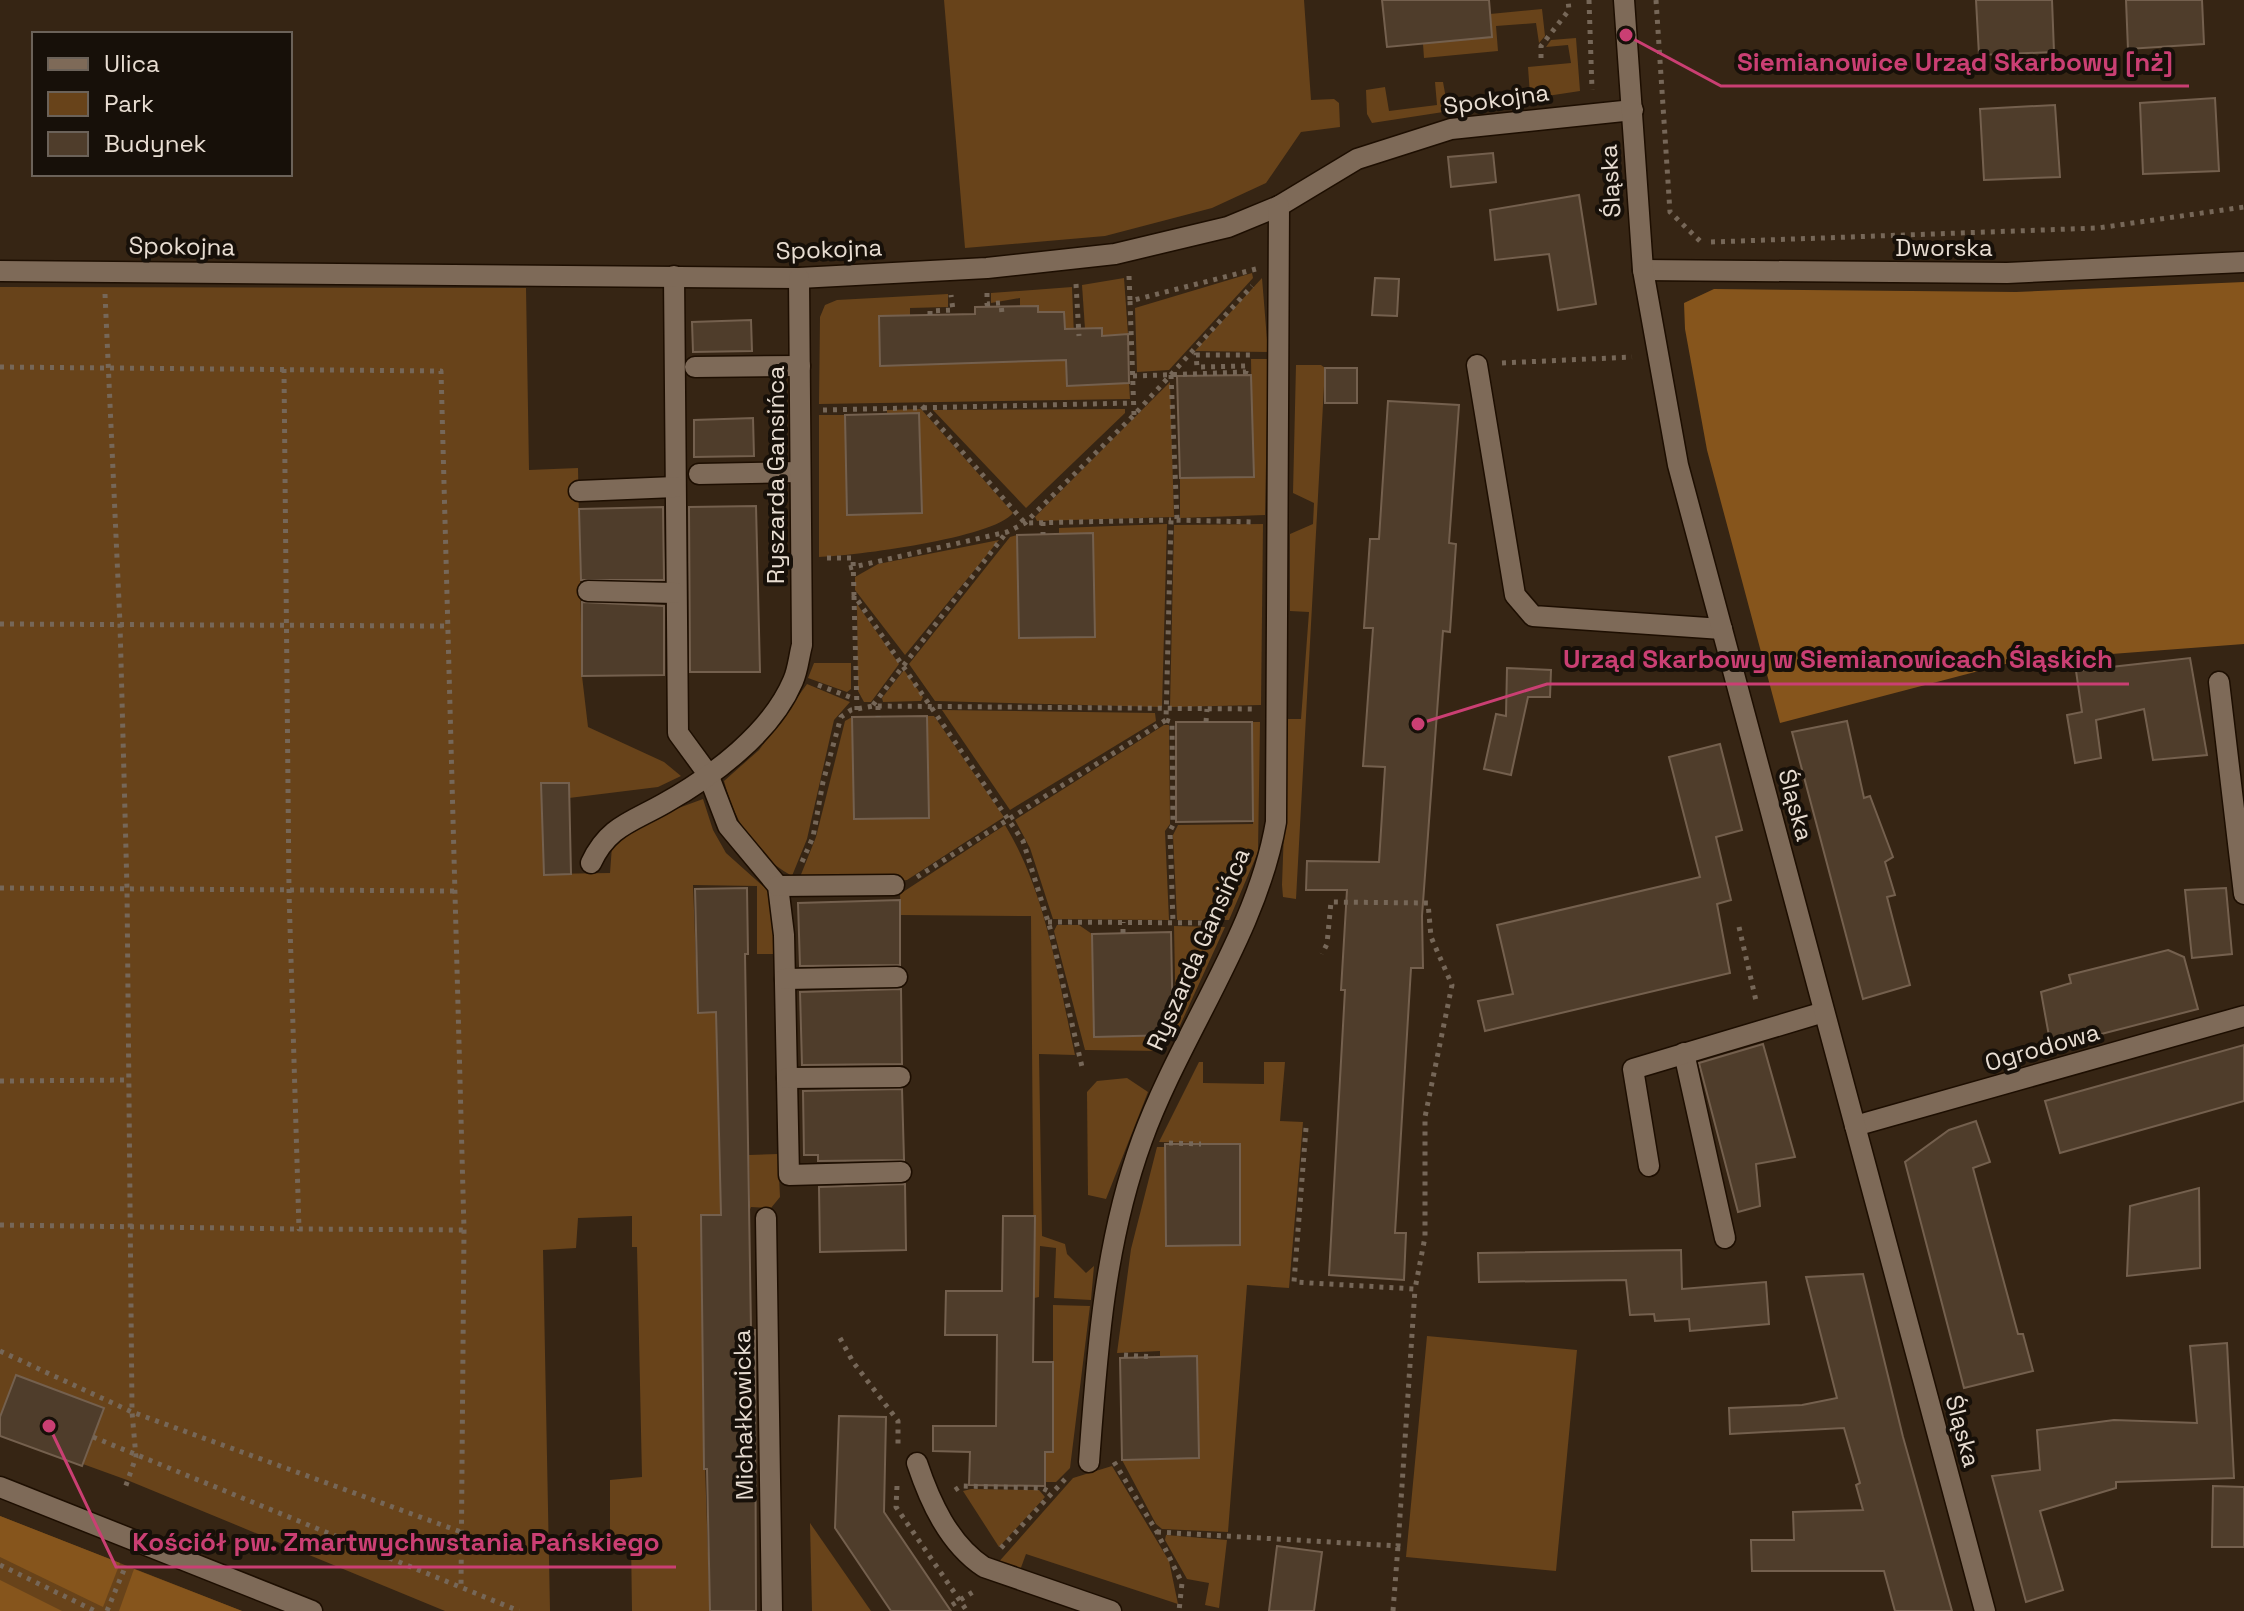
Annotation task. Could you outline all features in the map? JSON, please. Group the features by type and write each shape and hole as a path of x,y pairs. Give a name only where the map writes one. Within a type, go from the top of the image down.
{"street":[{"name":"Śląska","path":"1624,0 1643,270 1678,465 1985,1611"},
{"name":"Spokojna","path":"0,271 799,278 987,268 1115,254 1228,227 1279,206 1357,159 1451,129 1633,110"},
{"name":"Ryszarda Gansińca","path":"1089,1462 1101,1302 1137,1154 1173,1067 1262,881 1276,822 1279,206"},
{"name":"Dworska","path":"1643,270 2007,273 2244,262"},
{"path":"674,276 678,733 708,774 728,826 785,886 789,1175 901,1172"},
{"name":"Ryszarda Gansińca","path":"591,863 612,831 667,802 731,758 776,713 795,677 802,645 799,278"},
{"path":"1477,365 1515,595 1520,604 1533,616 1722,629"},
{"path":"695,367 800,366"},
{"path":"699,474 800,472"},
{"path":"579,491 675,487"},
{"path":"588,591 675,593"},
{"path":"2219,682 2244,894"},
{"path":"785,886 894,885"},
{"path":"785,979 897,977"},
{"path":"1649,1166 1633,1069 1824,1012"},
{"name":"Ogrodowa","path":"1855,1126 2244,1016"},
{"path":"1684,1053 1725,1238"},
{"path":"787,1078 900,1077"},
{"name":"Michałkowicka","path":"766,1218 772,1611"},
{"path":"917,1463 933,1503 959,1547 984,1567 1111,1611"},
{"path":"0,1487 312,1611"}],"path":[{"path":"1541,58 1541,46 1569,10 1568,0"},
{"path":"1586,97 1594,87 1589,0"},
{"path":"1656,0 1670,212 1698,242 2098,228 2244,207"},
{"path":"1130,301 1271,265"},
{"path":"105,272 106,366 120,624 127,889 132,1412 136,1457 124,1491"},
{"path":"1126,272 1129,275 1134,415"},
{"path":"851,567 1007,532 1025,523 1134,415 1261,276"},
{"path":"1061,284 1089,280"},
{"path":"1076,283 1079,336"},
{"path":"975,289 1001,287"},
{"path":"930,315 930,311 953,310 951,290"},
{"path":"937,291 963,290"},
{"path":"987,304 1001,303 1002,314"},
{"path":"1133,376 1246,372 1246,366 1197,367 1196,355 1255,355"},
{"path":"1477,365 1659,356"},
{"path":"0,367 441,371 464,1230 464,1533 461,1586"},
{"path":"284,369 289,892 299,1229"},
{"path":"1166,720 1174,520 1171,374"},
{"path":"817,410 1134,403"},
{"path":"922,406 1025,523"},
{"path":"1043,522 1043,534"},
{"path":"1025,523 1267,522"},
{"path":"878,717 876,706 904,665 1007,532"},
{"path":"816,558 853,558 857,710"},
{"path":"854,595 1023,841 1048,922 1082,1067"},
{"path":"0,624 447,626"},
{"path":"795,677 855,699"},
{"path":"785,886 813,837 823,782 841,717 857,710 876,706 930,705 1263,709"},
{"path":"1206,722 1207,709"},
{"path":"894,885 906,884 1166,720"},
{"path":"1166,720 1172,722 1173,825 1170,831 1173,923"},
{"path":"0,888 455,891"},
{"path":"1322,954 1327,944 1331,902 1428,903 1431,937 1452,985 1425,1117 1425,1237 1415,1289 1393,1611"},
{"path":"1048,922 1231,923"},
{"path":"1123,922 1123,933"},
{"path":"1739,927 1762,1030"},
{"path":"0,1081 130,1080"},
{"path":"1306,1128 1294,1282 1415,1289"},
{"path":"1156,1143 1201,1144"},
{"path":"0,1225 464,1230"},
{"path":"0,1351 132,1412 464,1533"},
{"path":"1115,1355 1154,1357"},
{"path":"93,1437 519,1611"},
{"path":"984,1567 1071,1472 1089,1462 1111,1457 1157,1532 1182,1583 1179,1611"},
{"path":"933,1503 961,1486 1042,1488 1052,1493"},
{"path":"1157,1532 1398,1546"},
{"path":"107,1611 128,1560"},
{"path":"0,1565 95,1611"}],"green space":[{"path":"944,0 1304,0 1311,100 1334,99 1339,103 1340,127 1301,132 1266,183 1212,208 1105,236 965,248"},
{"path":"1542,9 1545,36 1539,43 1536,23 1496,26 1498,51 1424,58 1423,44 1492,37 1490,14"},
{"path":"1576,38 1580,91 1372,123 1367,114 1366,90 1385,87 1389,111 1437,105 1435,82 1443,82 1447,104 1530,95 1528,67 1571,63 1568,45 1546,47 1551,40"},
{"path":"1252,273 1253,278 1169,370 1137,372 1135,308"},
{"path":"1124,278 1128,334 1102,336 1085,329 1082,285"},
{"path":"1262,278 1268,352 1195,351"},
{"path":"0,287 526,288 529,470 578,468 582,676 588,727 664,762 681,776 658,787 569,798 569,783 542,783 544,874 610,873 612,846 635,824 703,799 713,830 726,853 773,899 773,954 757,954 757,886 693,885 698,1012 716,1012 722,1202 750,1201 749,1155 778,1154 780,1197 771,1208 751,1207 748,1214 702,1215 702,1380 710,1611 632,1611 631,1540 610,1540 610,1480 642,1477 637,1247 632,1247 632,1216 578,1218 576,1248 543,1250 550,1611 445,1611 127,1480 0,1434"},
{"path":"1072,287 1074,336 1065,336 1064,312 1038,312 1038,306 1020,306 1020,298 991,303 991,293"},
{"path":"948,294 948,307 910,308 910,316 950,363 1066,360 1067,385 1129,383 1130,399 819,404 820,317 825,305 837,300"},
{"path":"1251,359 1268,359 1265,515 1180,518 1180,478 1253,477"},
{"path":"1296,365 1321,365 1325,368 1296,899 1283,897 1282,885 1288,719 1301,719 1309,612 1290,611 1290,534 1313,524 1314,503 1293,493"},
{"path":"1170,382 1174,517 1037,521 1035,517"},
{"path":"921,409 1013,513 1001,522 952,538 819,557 819,415 845,415 848,515 922,513 919,413 887,414 887,410"},
{"path":"1125,409 1125,413 1026,508 933,410"},
{"path":"1167,524 1162,707 935,701 909,664 1010,537 1017,535 1019,638 1095,637 1093,534 1059,534 1059,528"},
{"path":"1263,524 1261,705 1170,707 1174,525"},
{"path":"999,540 905,655 855,590 855,577 878,564"},
{"path":"857,604 899,664 871,702 864,702 858,691"},
{"path":"814,663 851,663 851,689 847,692 808,678"},
{"path":"904,670 923,697 921,701 883,702 882,698"},
{"path":"807,684 850,702 834,720 807,839 792,876 767,858 748,836 724,781 759,750"},
{"path":"942,710 1155,713 1156,721 1010,810"},
{"path":"927,716 934,716 1004,817 907,880 900,881 899,875 800,877 816,837 845,721 852,717 854,819 929,817"},
{"path":"1252,722 1260,722 1258,852 1229,920 1177,920 1173,835 1178,825 1253,824"},
{"path":"1164,725 1169,725 1170,824 1165,831 1169,920 1053,919 1030,848 1015,820"},
{"path":"1005,825 1031,878 1041,907 1075,1055 1039,1054 1042,1236 1065,1244 1067,1254 1086,1273 1094,1266 1091,1300 1054,1298 1056,1248 1040,1246 1039,1297 1034,1298 1031,916 901,915 900,894"},
{"path":"1057,925 1079,925 1092,934 1094,1037 1173,1035 1161,1051 1085,1050 1054,931"},
{"path":"1174,926 1225,927 1177,1032 1176,1029"},
{"path":"1199,1062 1203,1062 1203,1083 1264,1084 1264,1062 1285,1062 1280,1121 1303,1122 1289,1288 1247,1285 1228,1532 1162,1529 1156,1524 1122,1460 1199,1458 1197,1357 1160,1357 1160,1351 1117,1353 1131,1249 1157,1147 1165,1147 1166,1245 1240,1245 1240,1144 1159,1142"},
{"path":"1127,1078 1148,1092 1106,1199 1088,1195 1087,1092 1097,1081"},
{"path":"1053,1305 1090,1306 1070,1468 1056,1482 1045,1482 1045,1452 1053,1451"},
{"path":"1427,1336 1577,1350 1556,1571 1406,1557"},
{"path":"1112,1466 1169,1561 1178,1604 1026,1554 1019,1573 996,1565 1073,1478"},
{"path":"1039,1490 1045,1497 999,1547 963,1491"},
{"path":"0,1516 242,1611 0,1611"},
{"path":"810,1523 871,1611 812,1611"},
{"path":"1166,1535 1227,1540 1219,1608 1205,1605 1209,1583 1187,1579 1165,1540"}],"shaded area":[{"path":"2244,282 2244,644 2017,661 1780,723 1707,450 1685,329 1684,303 1714,289 2016,292"},
{"path":"0,1516 120,1563 103,1607 0,1557"},
{"path":"134,1569 242,1611 119,1611"},
{"path":"0,1580 62,1611 0,1611"}],"building":[{"path":"1382,0 1489,0 1492,37 1387,47"},
{"path":"1976,0 2052,0 2054,52 1979,55"},
{"path":"2126,0 2202,0 2204,44 2128,49"},
{"path":"2215,98 2219,171 2143,174 2140,103"},
{"path":"2055,105 2060,177 1984,180 1980,109"},
{"path":"1493,153 1496,182 1451,187 1448,157"},
{"path":"1579,195 1596,304 1558,310 1549,254 1495,260 1490,210"},
{"path":"1375,278 1399,279 1397,316 1372,315"},
{"path":"1038,306 1038,312 1064,312 1065,329 1102,328 1102,336 1128,334 1129,383 1067,386 1066,360 880,366 879,316 975,314 975,307"},
{"path":"751,320 752,351 693,352 692,322"},
{"path":"1325,368 1357,368 1357,403 1325,403"},
{"path":"1251,375 1254,477 1180,478 1177,376"},
{"path":"1388,401 1459,405 1449,543 1456,544 1450,632 1443,631 1422,916 1423,968 1411,968 1395,1233 1406,1233 1404,1280 1329,1275 1345,990 1341,990 1347,890 1306,890 1307,861 1379,862 1385,767 1363,766 1373,628 1364,628 1370,539 1379,539"},
{"path":"919,413 922,513 847,515 845,415"},
{"path":"753,418 754,456 694,457 694,420"},
{"path":"756,506 760,672 690,672 689,507"},
{"path":"663,507 664,580 581,580 579,509"},
{"path":"1093,533 1095,637 1019,638 1017,535"},
{"path":"582,602 664,606 664,675 582,676"},
{"path":"2190,658 2207,755 2153,760 2144,709 2096,720 2101,758 2075,763 2067,715 2082,712 2076,671"},
{"path":"1507,668 1551,670 1550,697 1528,697 1511,775 1484,769 1496,714 1506,716"},
{"path":"927,716 929,818 854,819 852,717"},
{"path":"1847,721 1864,798 1870,796 1893,857 1885,862 1895,895 1887,897 1910,985 1863,999 1792,732"},
{"path":"1176,722 1252,722 1253,821 1176,822"},
{"path":"1720,744 1742,830 1716,837 1731,900 1717,904 1730,973 1485,1031 1478,1001 1513,994 1497,925 1700,877 1669,757"},
{"path":"541,783 569,783 571,874 544,875"},
{"path":"747,888 748,954 745,954 751,1330 755,1330 756,1611 710,1611 707,1469 704,1469 701,1215 721,1215 716,1012 698,1013 695,889"},
{"path":"2226,888 2232,954 2192,958 2185,890"},
{"path":"900,900 900,965 800,966 798,903"},
{"path":"1171,932 1173,1035 1094,1037 1092,934"},
{"path":"2168,950 2184,957 2198,1009 2051,1047 2041,992 2071,983 2069,975"},
{"path":"901,989 902,1064 802,1065 800,992"},
{"path":"1763,1044 1795,1157 1756,1164 1760,1206 1738,1212 1699,1063"},
{"path":"2244,1045 2244,1101 2060,1153 2045,1101"},
{"path":"902,1089 904,1160 818,1161 818,1155 804,1155 803,1091"},
{"path":"1976,1121 1990,1162 1973,1168 2018,1334 2023,1334 2033,1371 1964,1388 1905,1162 1949,1130"},
{"path":"1165,1144 1240,1144 1240,1245 1166,1246"},
{"path":"905,1184 906,1250 820,1252 819,1187"},
{"path":"2199,1188 2200,1268 2127,1276 2130,1206"},
{"path":"1003,1216 1035,1216 1033,1362 1053,1362 1053,1452 1045,1452 1045,1486 969,1485 970,1452 933,1451 933,1426 996,1426 997,1335 945,1335 946,1291 1002,1291"},
{"path":"1681,1250 1682,1289 1766,1282 1769,1324 1690,1331 1689,1319 1655,1321 1654,1314 1630,1315 1626,1280 1479,1282 1478,1253"},
{"path":"1863,1274 1903,1437 1952,1611 1895,1611 1884,1571 1752,1571 1751,1540 1794,1540 1793,1512 1863,1510 1856,1485 1860,1483 1844,1428 1730,1434 1729,1408 1802,1405 1837,1398 1806,1277"},
{"path":"2227,1343 2234,1478 2116,1482 2116,1488 2040,1511 2063,1590 2026,1602 1992,1476 2040,1470 2037,1430 2114,1420 2197,1423 2190,1346"},
{"path":"1197,1356 1199,1458 1122,1460 1120,1358"},
{"path":"16,1375 104,1408 82,1466 0,1436 0,1417"},
{"path":"839,1416 886,1417 884,1512 951,1611 891,1611 835,1528"},
{"path":"2213,1486 2244,1487 2244,1547 2212,1547"},
{"path":"1277,1546 1322,1552 1314,1611 1269,1611"}],"place":[{"name":"Siemianowice Urząd Skarbowy [nż]","path":"1626,35"},
{"name":"Urząd Skarbowy w Siemianowicach Śląskich","path":"1418,724"},
{"name":"Kościół pw. Zmartwychwstania Pańskiego","path":"49,1426"}]}
